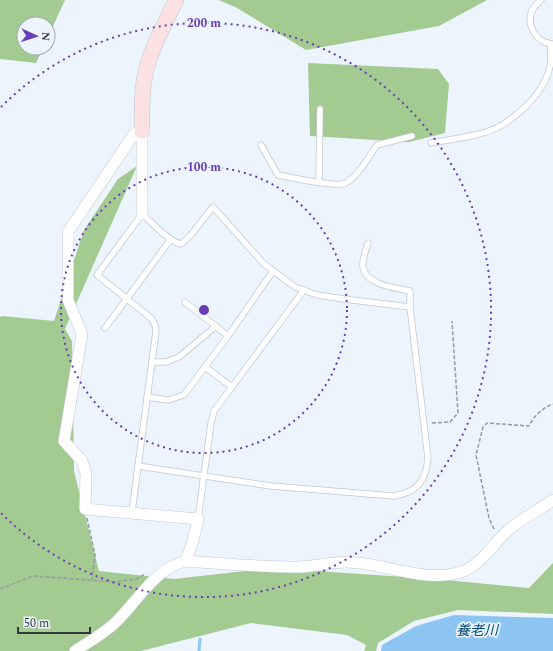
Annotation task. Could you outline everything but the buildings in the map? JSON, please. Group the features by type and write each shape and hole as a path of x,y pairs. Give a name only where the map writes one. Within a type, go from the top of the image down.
{"street":[{"path":"142,214 142,90 150,57 176,0"},
{"path":"142,131 134,134 68,232 68,300 82,334 64,441 82,461 86,474 85,509 198,519 193,541 186,561"},
{"path":"75,651 115,623 156,578 178,563 186,561 251,566 300,567 347,562 367,564 420,575 452,574 465,570 476,564 512,527 553,500"}],"lane":[{"path":"431,143 481,134 503,125 526,108 536,95 545,79 551,61 552,44 541,41 534,34 531,25 531,16 534,7 541,0"},
{"path":"319,182 320,108"},
{"path":"261,145 278,175 319,182 345,184 357,174 377,145 412,136"},
{"path":"132,512 156,331 155,324 151,318 97,275 142,214 171,239 181,244 214,207 264,264 295,287 317,295 410,306"},
{"path":"105,328 171,239"},
{"path":"138,466 271,486 394,496 404,494 414,489 421,482 427,472 428,458 410,306 410,291 385,286 368,278 363,268 364,256 368,243"},
{"path":"147,398 168,400 184,395 228,336 273,271"},
{"path":"198,519 214,411 304,290"},
{"path":"185,302 228,336"},
{"path":"152,362 166,362 179,357 216,326"},
{"path":"205,367 232,387"}],"path":[{"path":"424,423 450,422 458,413 452,321"},
{"path":"499,540 489,518 476,455 483,427 487,423 529,426 532,419 545,407 553,404"},
{"path":"85,509 95,555 92,580"},
{"path":"0,589 32,576 121,582 136,579 148,572"}],"green space":[{"path":"0,0 65,0 56,20 56,16 16,16 16,56 39,56 36,63 0,59"},
{"path":"219,0 487,0 439,26 306,50 237,8"},
{"path":"308,63 438,69 449,84 445,133 409,142 310,136"},
{"path":"137,166 65,329 72,341 74,471 99,571 174,579 271,568 435,579 529,588 553,563 553,614 458,610 414,621 378,643 376,651 364,651 366,645 347,635 251,623 141,651 0,651 0,317 54,321 84,230 118,179"}],"water":[{"name":"養老川","path":"454,615 553,618 553,651 381,651 382,645 416,626"}],"waterway":[{"path":"199,651 200,639"}]}
